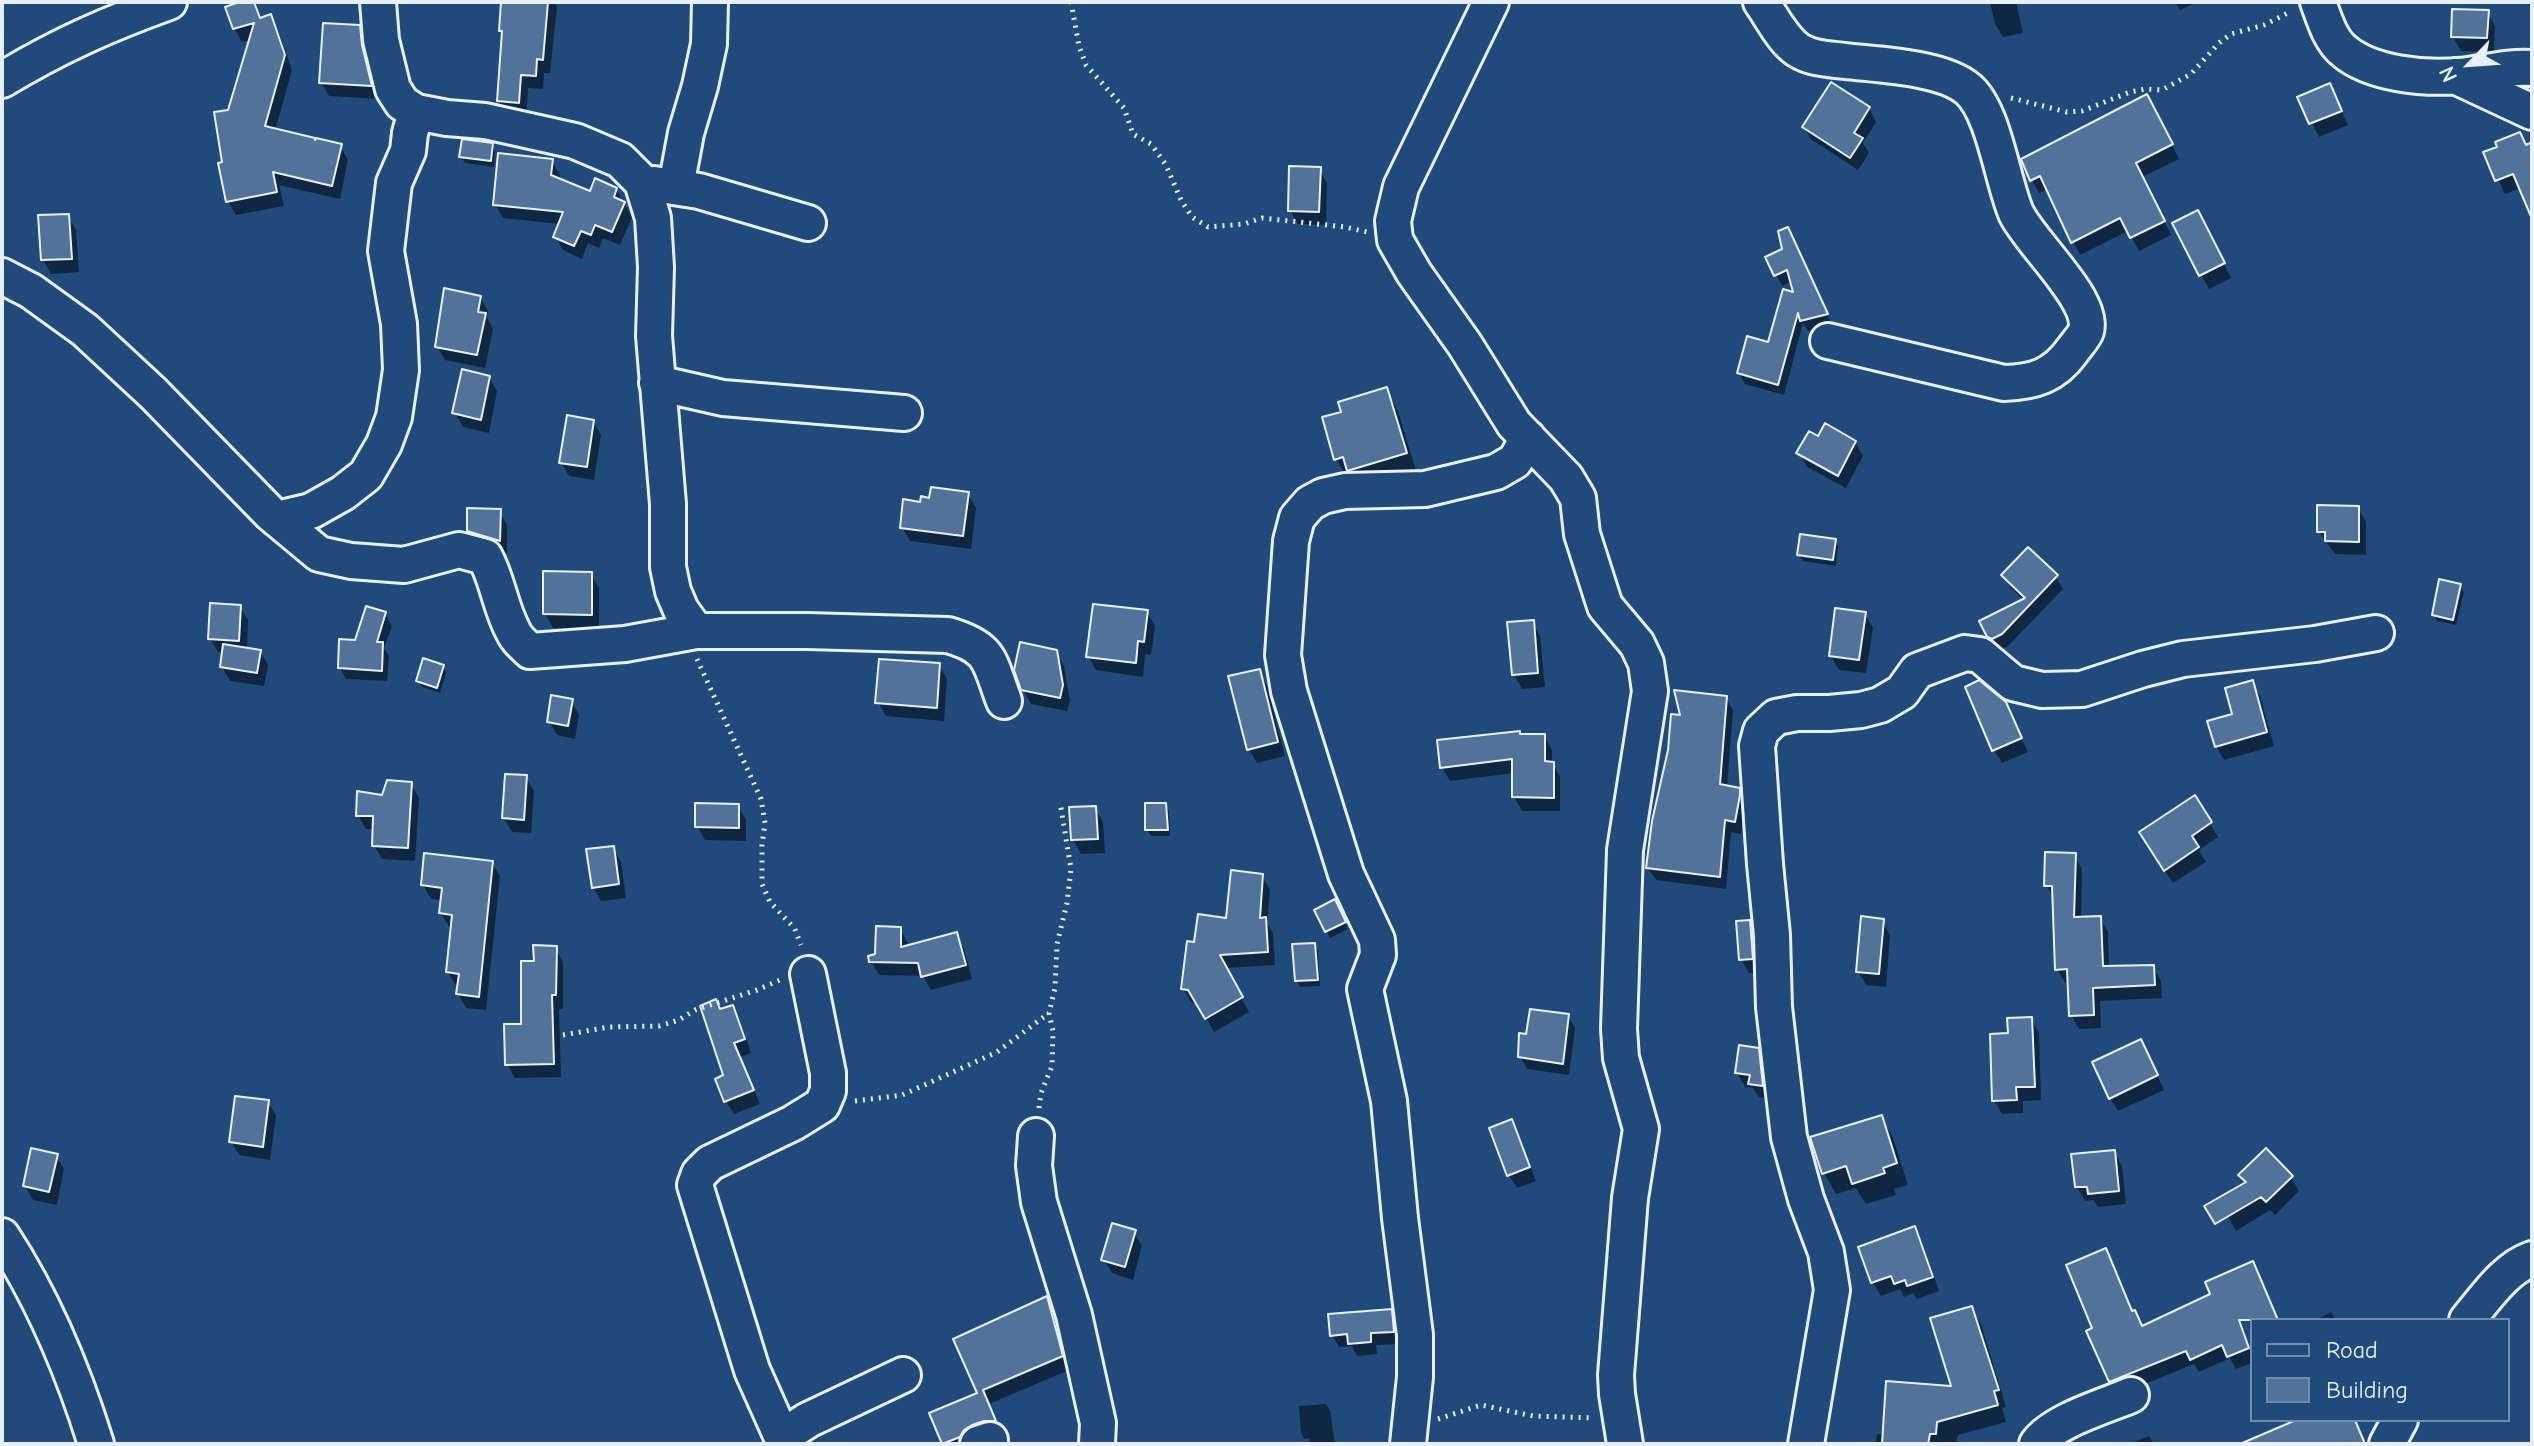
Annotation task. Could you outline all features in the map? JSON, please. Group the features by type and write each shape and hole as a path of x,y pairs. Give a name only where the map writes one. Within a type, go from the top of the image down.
{"street":[{"path":"2,80 124,8 169,2"},
{"path":"378,2 381,40 393,89 402,103 416,112 485,121 575,141 620,160 642,182 653,218 656,267 654,336 668,504 668,567 673,591 692,632"},
{"path":"676,187 709,44 710,2"},
{"path":"1491,2 1401,187 1393,221 1395,240 1414,273 1465,345 1514,424 1566,478 1578,498 1582,534 1605,606 1637,644 1646,663 1650,691 1625,850 1619,1029 1621,1058 1641,1129 1630,1198 1618,1337 1616,1375 1623,1431"},
{"path":"1761,2 1790,42 1810,56 1906,68 1954,79 1971,91 1985,111 2017,215 2075,293 2086,313 2086,331 2067,358 2053,371 2028,382 2004,383 1828,341"},
{"path":"2309,4 2343,51 2402,75 2455,76 2532,68"},
{"path":"2455,76 2532,112"},
{"path":"277,519 311,511 343,493 366,475 384,444 394,417 401,370 399,324 386,251 394,183 408,151 416,112"},
{"path":"642,182 699,191 808,223"},
{"path":"2,276 31,291 85,330 153,393 277,519 319,554 351,561 404,565 459,550 485,557 495,575 501,603 514,635 530,651 625,644 692,632 948,635 970,641 985,653 1004,701"},
{"path":"657,383 723,398 904,413"},
{"path":"1409,1434 1415,1377 1415,1335 1389,1101 1365,989 1378,955 1377,940 1346,874 1289,691 1283,655 1291,541 1297,518 1310,503 1323,496 1345,491 1425,489 1496,472 1515,461 1528,438"},
{"path":"1806,1444 1832,1290 1826,1252 1806,1199 1789,1137 1786,1089 1774,1007 1772,935 1757,746 1761,731 1776,717 1861,710 1880,705 1902,692 1917,671 1965,653 1980,655 2013,683 2042,690 2082,689 2183,659 2315,644 2376,633"},
{"path":"808,974 828,1073 828,1091 822,1105 793,1123 710,1163 699,1174 695,1185 748,1358 784,1441 818,1415 903,1375"},
{"path":"1036,1136 1034,1166 1039,1202 1074,1315 1098,1423 1097,1444"},
{"path":"2,1236 27,1275 57,1338 79,1390 96,1444"},
{"path":"2469,1318 2501,1279 2520,1263 2532,1259"},
{"path":"2037,1444 2042,1436 2068,1422 2131,1395"},
{"path":"2387,1444 2399,1422"}],"path":[{"path":"1071,2 1079,46 1086,65 1124,108 1133,134 1151,144 1166,165 1192,217 1208,227 1244,224 1262,218 1345,227 1395,240"},
{"path":"1971,91 2067,112 2082,111 2130,92 2162,90 2173,86 2191,74 2231,34 2264,25 2309,4"},
{"path":"563,1035 609,1027 659,1026 776,981 808,974 805,953 795,929 770,902 762,884 765,823 761,799 719,711 692,632"},
{"path":"1036,1136 1041,1093 1052,1066 1054,1044 1049,1013 1055,988 1057,944 1071,869 1060,802"},
{"path":"822,1105 902,1095 997,1052 1049,1013"},
{"path":"1409,1434 1437,1419 1481,1405 1623,1431"}],"building":[{"path":"239,2 254,2 260,18 271,14 285,55 265,126 342,144 332,186 273,172 277,192 226,202 218,163 222,162 214,112 228,110 254,23 233,29 225,7"},
{"path":"501,2 548,2 543,60 537,59 536,76 521,75 519,103 497,101"},
{"path":"2452,9 2489,10 2487,38 2451,37"},
{"path":"323,23 360,25 372,86 319,83"},
{"path":"1831,82 1870,107 1854,133 1863,138 1850,158 1802,127"},
{"path":"2330,83 2342,111 2309,124 2297,97"},
{"path":"2147,94 2173,144 2136,163 2165,221 2130,238 2120,218 2071,243 2040,176 2030,181 2021,159"},
{"path":"2520,132 2526,145 2532,142 2532,219 2513,174 2495,181 2483,152 2497,147 2495,142"},
{"path":"462,139 493,143 491,161 459,157"},
{"path":"498,153 553,159 551,175 590,191 595,178 617,188 614,197 625,202 612,232 595,225 591,235 581,231 574,246 553,237 563,212 493,205"},
{"path":"1289,166 1321,167 1319,212 1288,211"},
{"path":"2198,210 2225,263 2199,276 2172,223"},
{"path":"69,214 72,259 41,260 38,215"},
{"path":"1788,227 1828,314 1800,321 1798,313 1778,385 1737,373 1747,336 1768,342 1783,289 1793,292 1787,270 1774,276 1765,257 1782,249 1778,231"},
{"path":"444,288 481,296 478,312 486,313 477,355 435,347"},
{"path":"462,369 490,376 481,420 452,413"},
{"path":"1387,387 1407,453 1347,471 1343,457 1334,460 1322,417 1341,412 1338,402"},
{"path":"567,415 594,420 587,467 559,463"},
{"path":"1825,423 1856,441 1838,476 1796,453 1809,431 1818,436"},
{"path":"931,487 969,492 963,536 900,528 903,499 920,502 921,496 929,498"},
{"path":"2317,505 2359,506 2359,542 2325,541 2325,532 2317,532"},
{"path":"467,508 501,509 500,541 467,531"},
{"path":"1800,534 1836,539 1833,560 1797,555"},
{"path":"2028,547 2058,575 2002,634 1992,639 1987,637 1979,621 2025,598 2001,575"},
{"path":"543,571 592,572 592,615 543,614"},
{"path":"2439,579 2461,584 2453,620 2432,615"},
{"path":"210,603 241,605 239,641 208,639"},
{"path":"1093,604 1148,610 1144,642 1138,641 1136,663 1086,657"},
{"path":"366,606 386,612 377,642 383,642 382,671 338,668 339,639 355,640"},
{"path":"1835,608 1866,612 1859,660 1829,656"},
{"path":"1534,620 1538,673 1512,675 1507,622"},
{"path":"1020,642 1057,650 1063,685 1060,698 1021,690 1014,670"},
{"path":"223,644 261,650 257,673 220,667"},
{"path":"423,658 444,665 437,688 416,681"},
{"path":"879,659 940,663 937,708 875,703"},
{"path":"1260,669 1278,742 1247,750 1228,676"},
{"path":"1979,680 2006,702 2022,738 1992,751 1965,687"},
{"path":"2253,680 2267,732 2215,747 2207,721 2232,714 2225,688"},
{"path":"1674,690 1727,696 1720,784 1740,788 1740,795 1735,822 1725,820 1720,877 1646,868 1652,821 1668,750 1671,714 1680,715"},
{"path":"551,695 573,699 568,726 547,722"},
{"path":"1520,731 1520,734 1545,734 1545,761 1554,762 1554,798 1512,797 1512,759 1440,768 1437,740"},
{"path":"505,774 527,775 524,820 502,818"},
{"path":"387,780 412,782 408,848 372,846 373,816 356,816 357,791 382,795"},
{"path":"2195,795 2212,822 2192,836 2199,847 2164,871 2139,832"},
{"path":"695,803 739,804 739,828 695,827"},
{"path":"1145,803 1166,803 1168,830 1145,830"},
{"path":"1096,806 1098,839 1071,840 1069,807"},
{"path":"614,846 619,884 592,888 586,849"},
{"path":"2045,852 2076,853 2074,917 2101,916 2103,966 2154,965 2155,985 2093,988 2094,1015 2069,1016 2067,969 2055,970 2052,886 2044,886"},
{"path":"424,853 493,861 479,997 456,994 459,974 446,972 452,915 439,913 442,888 421,885"},
{"path":"1231,870 1263,874 1260,918 1266,917 1268,952 1220,955 1243,997 1205,1019 1188,990 1181,989 1187,941 1194,942 1198,914 1226,918"},
{"path":"1335,899 1346,922 1325,932 1314,910"},
{"path":"1861,916 1884,919 1879,974 1856,972"},
{"path":"1750,920 1753,959 1739,960 1736,921"},
{"path":"876,926 901,927 901,947 957,932 966,965 921,977 918,963 869,962 868,956 875,954"},
{"path":"1315,943 1318,980 1295,981 1292,944"},
{"path":"533,945 557,946 556,995 552,995 554,1064 505,1065 504,1024 521,1024 521,961 534,961"},
{"path":"716,999 720,1009 733,1005 745,1039 734,1043 754,1090 724,1102 715,1079 723,1075 700,1006"},
{"path":"1530,1009 1569,1014 1563,1064 1518,1057 1519,1033 1526,1034"},
{"path":"2032,1017 2035,1087 2016,1087 2017,1100 1992,1101 1990,1034 2008,1033 2007,1018"},
{"path":"2141,1039 2158,1075 2109,1099 2092,1062"},
{"path":"1739,1045 1759,1048 1763,1086 1748,1084 1750,1075 1735,1073"},
{"path":"235,1096 269,1100 263,1147 229,1142"},
{"path":"1882,1115 1897,1163 1883,1168 1885,1173 1852,1184 1846,1166 1822,1174 1810,1137"},
{"path":"1512,1119 1530,1167 1507,1176 1489,1128"},
{"path":"31,1148 58,1154 49,1192 23,1186"},
{"path":"2266,1148 2293,1176 2266,1202 2261,1197 2215,1224 2204,1206 2246,1182 2238,1175"},
{"path":"2115,1150 2119,1191 2088,1194 2087,1187 2075,1187 2071,1154"},
{"path":"1112,1223 1136,1230 1125,1267 1101,1260"},
{"path":"1915,1226 1933,1277 1907,1286 1905,1280 1894,1284 1891,1276 1871,1283 1858,1247"},
{"path":"2106,1248 2132,1311 2135,1310 2142,1326 2210,1294 2205,1282 2253,1261 2277,1318 2239,1320 2249,1348 2227,1357 2222,1345 2190,1360 2186,1351 2109,1382 2086,1331 2092,1328 2066,1265"},
{"path":"1047,1296 1063,1356 983,1390 996,1421 972,1425 960,1437 942,1444 929,1413 977,1393 953,1339"},
{"path":"1972,1306 1999,1390 1994,1391 1998,1405 1937,1422 1936,1434 1930,1434 1928,1444 1882,1444 1886,1381 1951,1386 1930,1318"},
{"path":"1392,1309 1394,1332 1371,1333 1371,1342 1348,1344 1347,1334 1330,1336 1328,1314"},
{"path":"2291,1422 2356,1422 2365,1444 2240,1444"}]}
